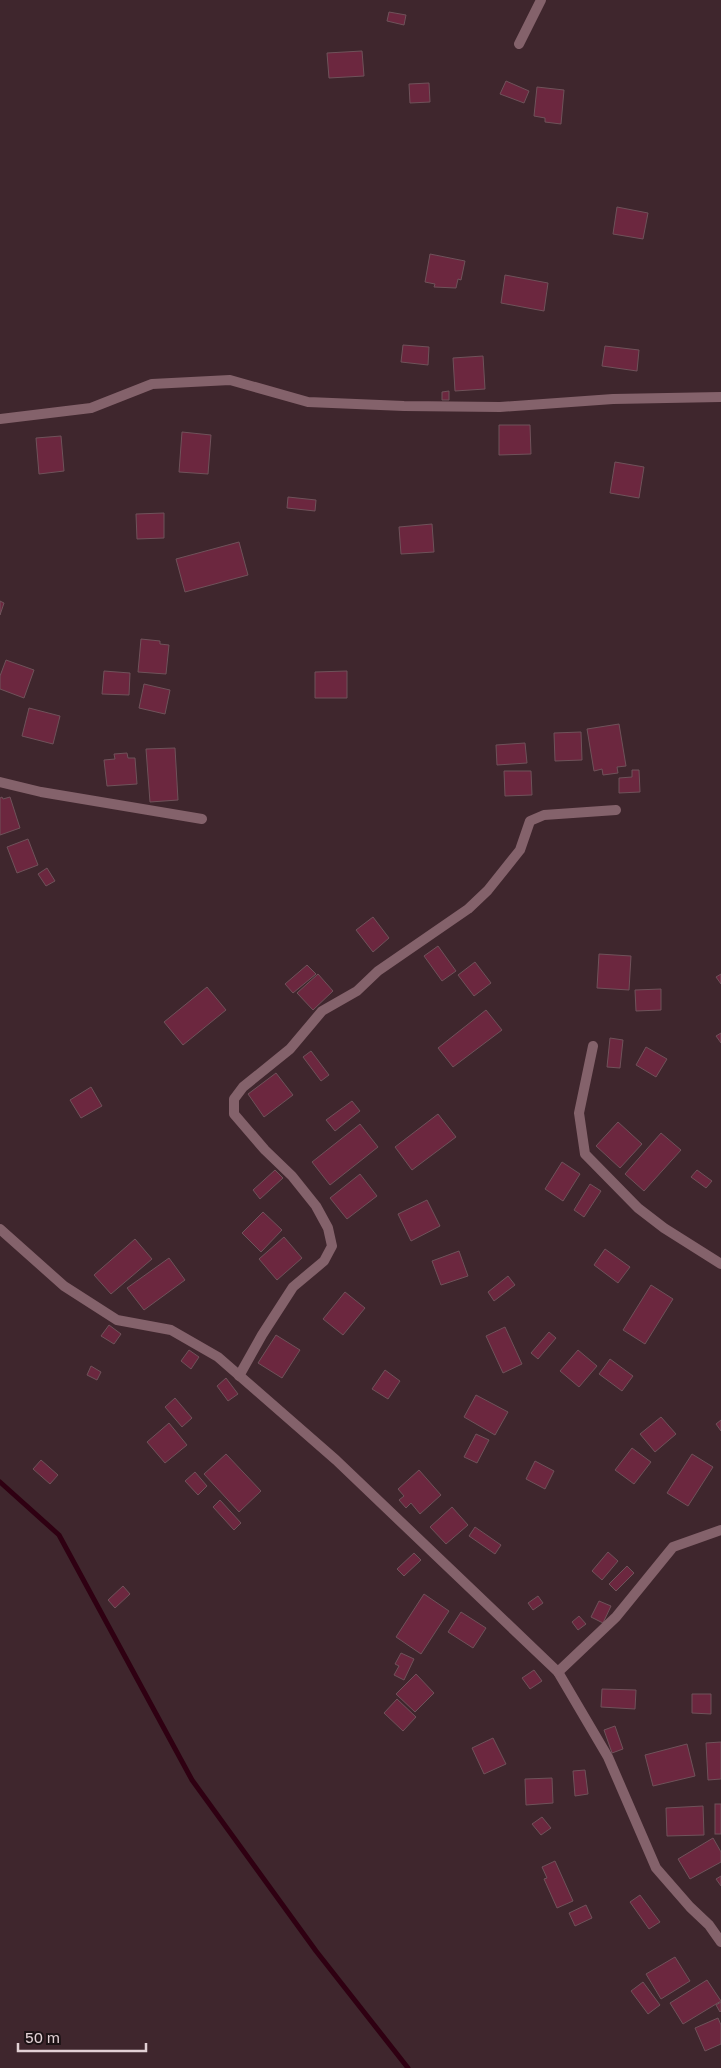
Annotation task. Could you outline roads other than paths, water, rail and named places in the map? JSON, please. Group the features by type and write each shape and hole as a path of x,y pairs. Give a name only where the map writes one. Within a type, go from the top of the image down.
{"street":[{"path":"519,44 541,0"},
{"path":"0,419 91,408 152,384 230,380 308,402 404,406 500,407 613,399 721,397"},
{"path":"0,782 41,792 202,819"},
{"path":"239,1376 262,1335 293,1287 324,1261 332,1246 328,1228 316,1206 292,1176 264,1150 234,1114 234,1098 249,1082 290,1049 322,1011 357,991 378,971 468,909 488,890 520,850 530,821 544,815 616,810"},
{"path":"593,1046 579,1113 585,1154 638,1208 664,1228 721,1264"},
{"path":"0,1229 64,1286 117,1320 171,1330 218,1357 336,1460 558,1672 608,1757 656,1868 690,1907 709,1925 721,1942"},
{"path":"558,1672 616,1617 673,1547 721,1530"}],"waterway":[{"path":"0,1482 59,1535 192,1780 316,1951 408,2068"}]}
